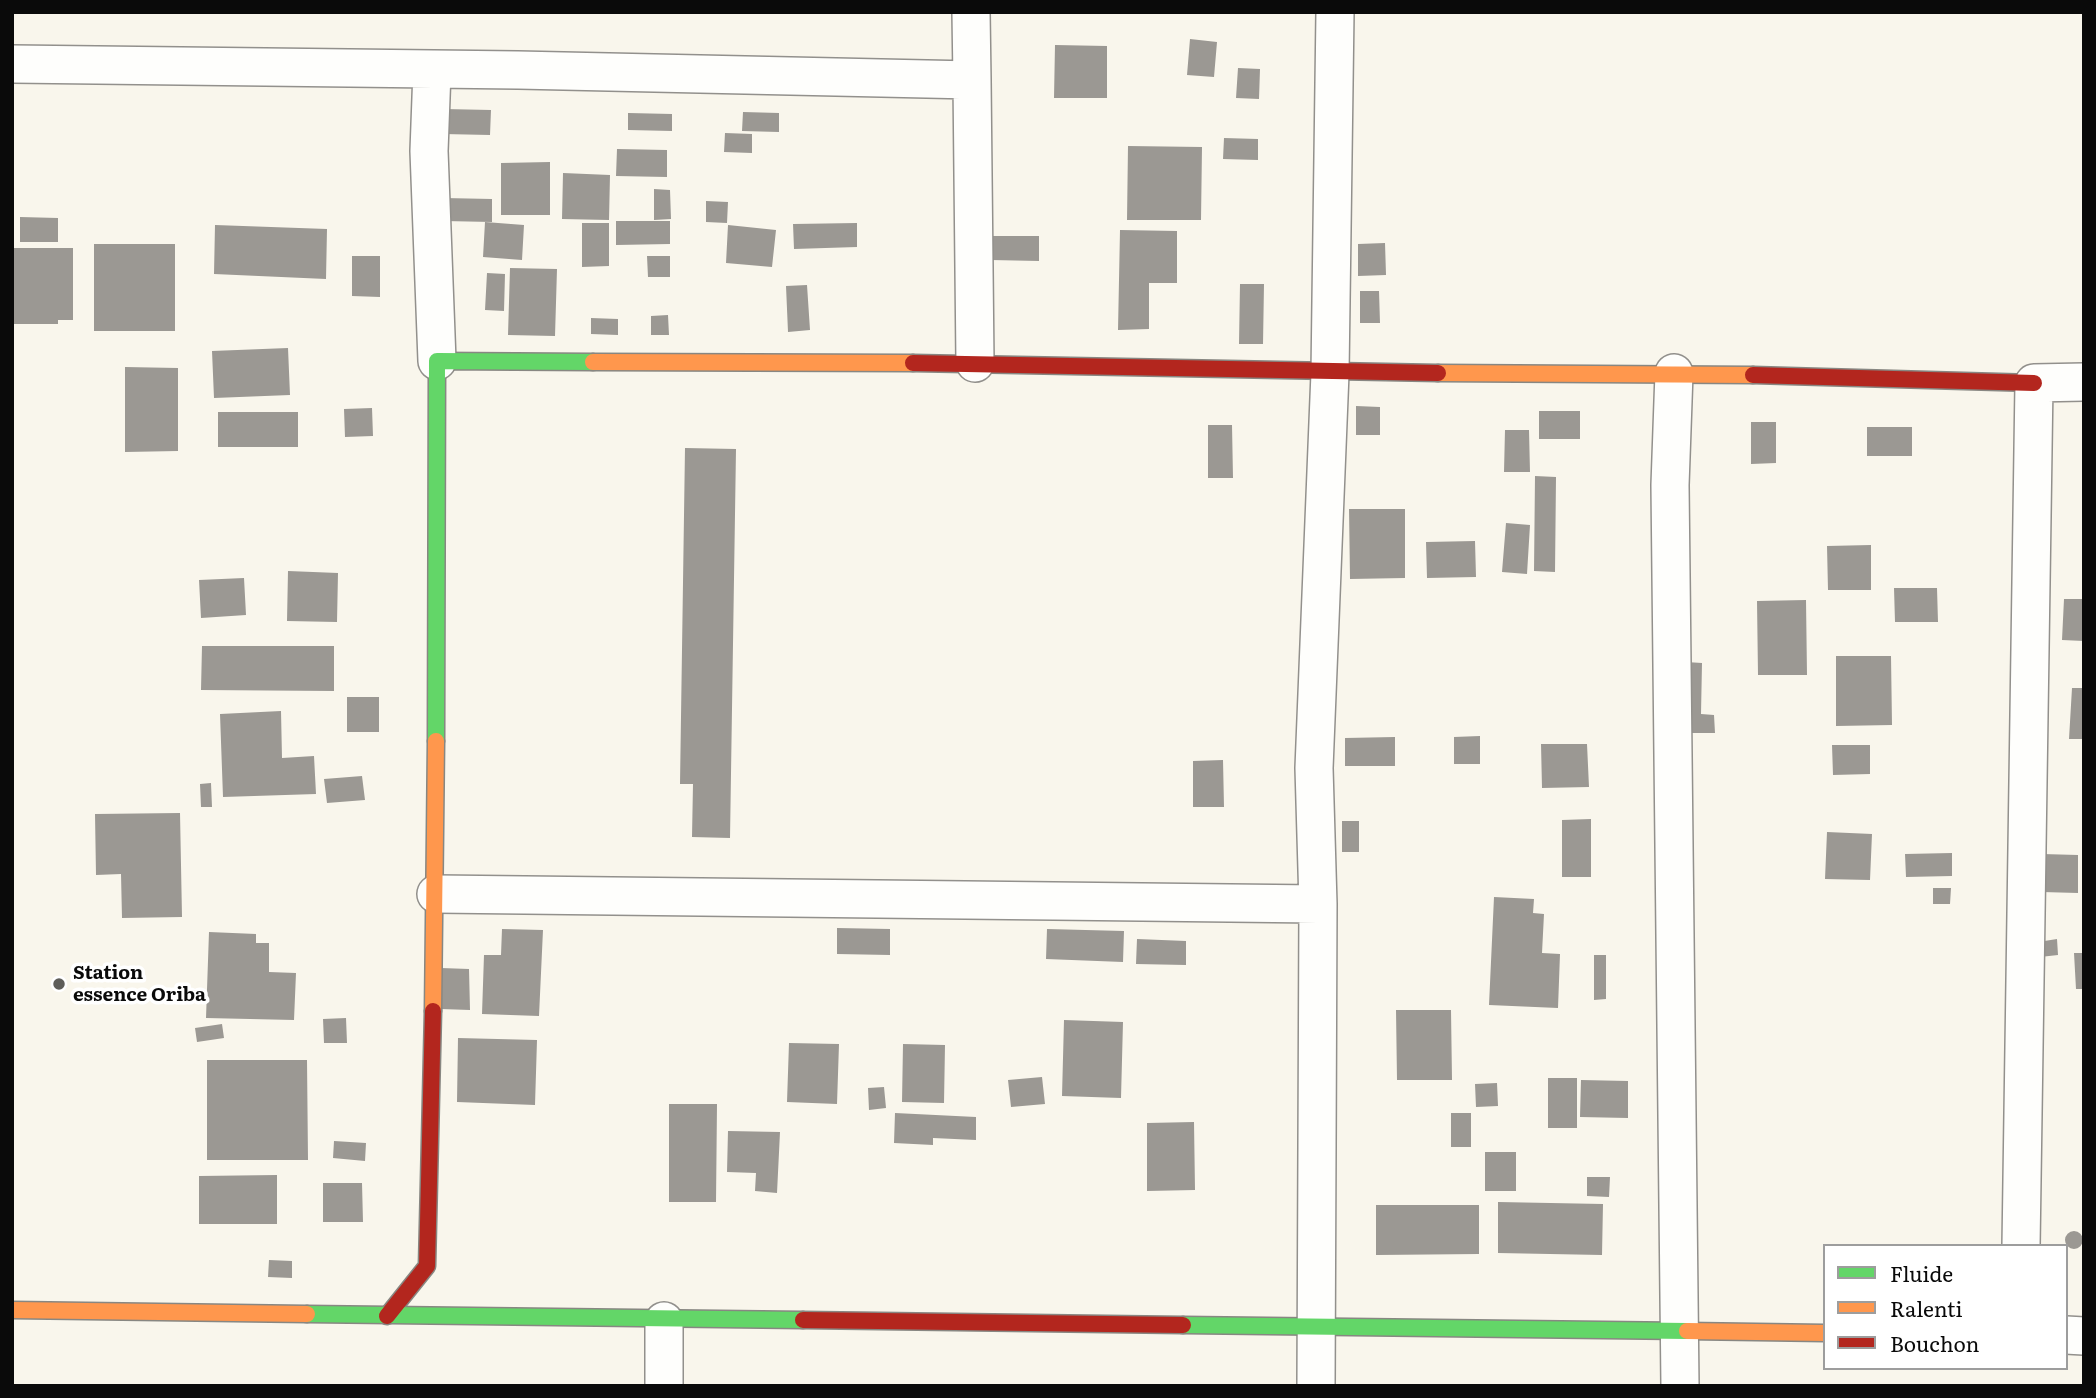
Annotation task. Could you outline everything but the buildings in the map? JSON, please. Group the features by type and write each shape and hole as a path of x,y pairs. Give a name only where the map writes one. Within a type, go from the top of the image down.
{"street":[{"path":"971,12 975,363"},
{"path":"1316,1386 1318,904 1314,768 1330,373 1335,12"},
{"path":"12,64 518,70 972,80"},
{"path":"387,1316 427,1266 436,894 437,361 429,151 432,71"},
{"path":"437,361 975,363 1330,373 1674,373 2084,382"},
{"path":"1674,373 1670,485 1682,1332 1680,1386"},
{"path":"2021,1244 2034,383"},
{"path":"436,894 1318,904"},
{"path":"12,1310 664,1321 1823,1333"},
{"path":"664,1321 664,1386"}],"traffic: fast":[{"path":"436,741 437,361 593,362"},
{"path":"307,1314 803,1320"},
{"path":"1183,1325 1687,1331"}],"traffic: slow":[{"path":"593,362 913,363"},
{"path":"1438,373 1753,375"},
{"path":"433,1011 436,741"},
{"path":"12,1310 307,1314"},
{"path":"1687,1331 1823,1333"}],"traffic: jam":[{"path":"913,363 1438,373"},
{"path":"1753,375 2034,383"},
{"path":"387,1316 427,1266 433,1011"},
{"path":"803,1320 1183,1325"}],"place":[{"name":"Station essence Oriba","path":"59,984"}]}
